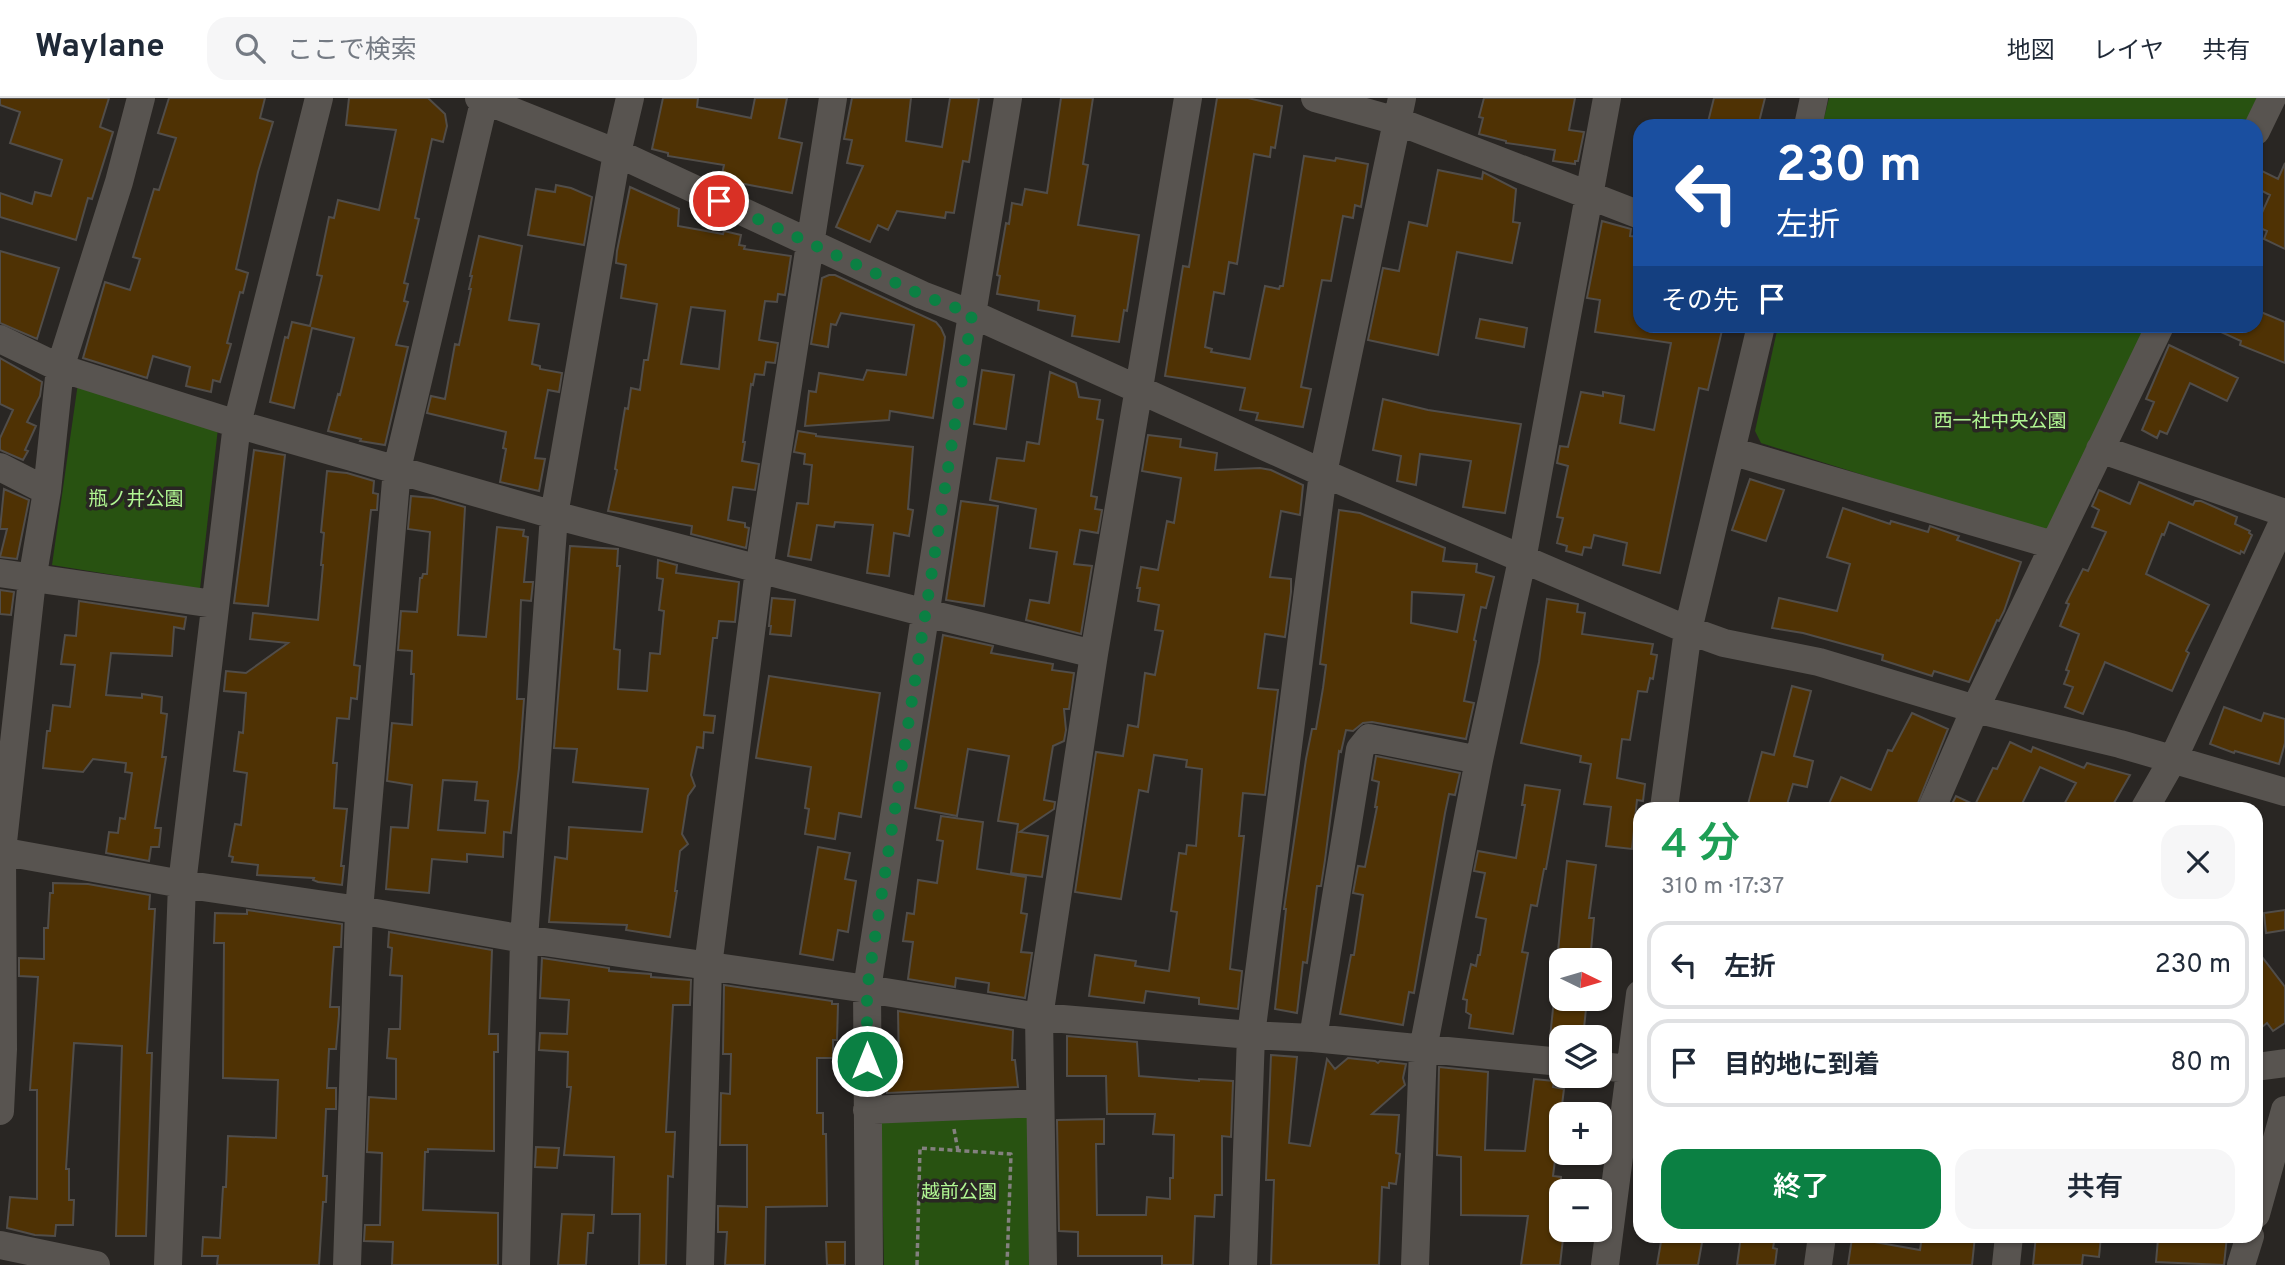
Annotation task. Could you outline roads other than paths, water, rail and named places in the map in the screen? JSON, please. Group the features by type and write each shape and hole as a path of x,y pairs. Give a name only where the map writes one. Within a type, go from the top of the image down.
{"street":[{"path":"0,1111 3,1049 1,851 60,368 120,182 141,98"},
{"path":"168,1265 182,884 237,424 319,98"},
{"path":"516,1265 524,939 554,515 617,153 630,98"},
{"path":"700,1265 708,966 759,570 833,98"},
{"path":"869,1265 867,989 1008,98"},
{"path":"1043,1265 1039,1017 1094,654 1188,98"},
{"path":"1315,98 1399,109 1633,212"},
{"path":"1415,1265 1423,1049 1479,760 1522,560 1607,98"},
{"path":"1810,119 1814,98"},
{"path":"2262,119 2272,98"},
{"path":"346,1265 359,910 397,469 483,99 617,153 922,295 972,314 1323,473 1688,630 1724,643 1819,662 1975,709 2173,759 2285,792"},
{"path":"1243,1265 1251,1035 1323,473 1399,109"},
{"path":"1665,802 1688,630 1759,333"},
{"path":"1935,802 1975,709 2157,333"},
{"path":"0,339 60,368 237,424 554,515 926,613 1094,654"},
{"path":"2100,449 2285,513"},
{"path":"1731,451 2053,545"},
{"path":"0,467 47,491"},
{"path":"2148,802 2173,759 2285,518"},
{"path":"0,573 33,580 214,604"},
{"path":"1313,1038 1360,748 1369,738 1479,760"},
{"path":"1,851 182,884 359,910 524,939 1039,1017 1313,1038 1549,1061"},
{"path":"2263,1066 2285,1063"},
{"path":"1612,1067 1633,1069"},
{"path":"1605,1265 1633,1082"},
{"path":"867,1110 1040,1103"},
{"path":"2263,1189 2285,1110"},
{"path":"1818,1265 1821,1243"},
{"path":"2006,1265 2008,1243"},
{"path":"2241,1265 2248,1243"},
{"path":"0,1245 96,1265"}],"park label":[{"name":"西一社中央公園","path":"2000,420"},
{"name":"瓶ノ井公園","path":"136,498"},
{"name":"越前公園","path":"959,1191"}]}
